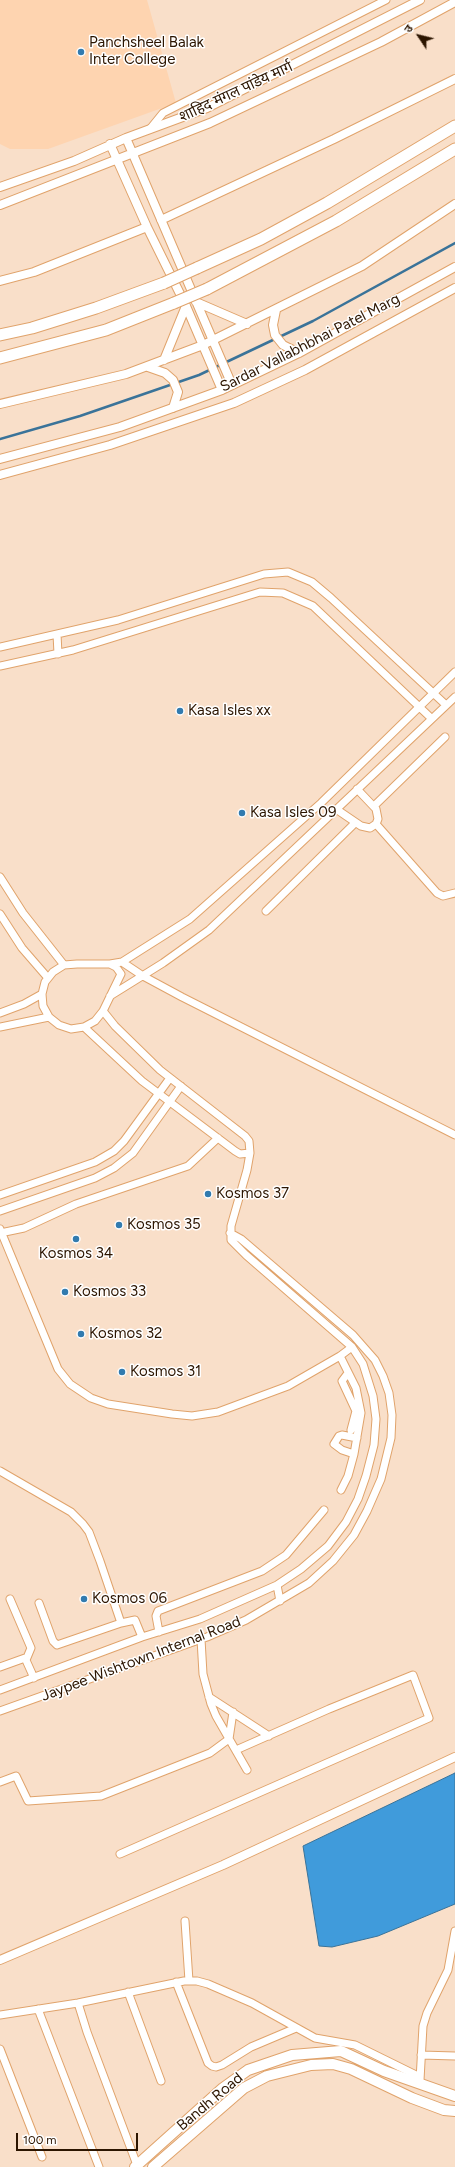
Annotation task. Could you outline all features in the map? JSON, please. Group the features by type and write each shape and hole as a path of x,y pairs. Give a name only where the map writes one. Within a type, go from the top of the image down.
{"highway":[{"path":"0,335 32,328 96,308 164,283 261,239 327,203 455,126"},
{"path":"0,358 106,330 174,304 207,289 336,221 455,149"}],"main road":[{"name":"Bandh Road","path":"136,2166 223,2088 248,2070 273,2060 309,2052 341,2052 420,2081 451,2095"},
{"name":"Bandh Road","path":"153,2167 244,2088 268,2076 311,2064 333,2064 351,2069 412,2098 444,2110 455,2111"},
{"path":"444,2110 451,2095"}],"street":[{"path":"150,129 163,113 386,0"},
{"name":"शाहिद मंगल पांडेय मार्ग","path":"0,187 74,161 110,144 208,108 420,0"},
{"path":"0,205 133,155 210,123 381,42 455,2"},
{"path":"161,220 334,139 455,79"},
{"path":"126,138 232,386"},
{"path":"110,144 147,227 186,306 222,390"},
{"path":"0,404 126,374 148,367 203,345 362,266 455,204"},
{"path":"0,281 34,272 147,227"},
{"name":"Sardar Vallabhbhai Patel Marg","path":"0,459 120,427 232,386 299,353 455,267"},
{"name":"Sardar Vallabhbhai Patel Marg","path":"0,475 110,445 234,403 305,370 455,288"},
{"path":"196,302 247,324"},
{"path":"164,360 186,306"},
{"path":"276,310 273,325 275,335 283,345 299,353"},
{"path":"148,367 165,373 173,380 178,392 173,408"},
{"path":"0,647 118,620 264,574 288,572 312,582 446,705"},
{"path":"0,666 58,654 260,592 283,592 313,606 432,718"},
{"path":"57,634 58,654"},
{"path":"110,964 116,967 121,974 103,1011 95,1021 84,1027 71,1028 59,1025 49,1017 43,1006 42,994 48,978 53,972 64,965 110,964 122,962 190,919 321,803 455,672"},
{"path":"110,996 143,976 209,930 455,697"},
{"path":"374,806 445,737"},
{"path":"357,789 374,806 378,813 376,824"},
{"path":"336,809 355,823 365,827 376,824"},
{"path":"266,911 355,823"},
{"path":"376,824 437,893 443,896 455,893"},
{"path":"0,877 28,919 64,965"},
{"path":"0,914 22,948 48,978"},
{"path":"122,962 143,976 373,1095 455,1135"},
{"path":"0,1013 24,1004 42,994"},
{"path":"103,1011 115,1026 170,1078 245,1136 249,1141 250,1153 230,1232"},
{"path":"0,1027 49,1017"},
{"path":"84,1027 158,1093 240,1154 250,1153"},
{"path":"0,1195 96,1162 124,1141 170,1078"},
{"path":"0,1211 95,1178 114,1168 133,1153 181,1086"},
{"path":"218,1138 188,1166 76,1204 24,1228 1,1232 58,1369 70,1384 91,1398 108,1404 192,1416 218,1412 288,1386 340,1356 352,1346"},
{"name":"Jaypee Wishtown Internal Road","path":"0,1690 142,1637 200,1619 277,1586 301,1570 328,1546 346,1522 358,1499 374,1445 376,1419 373,1396 363,1364 352,1346 233,1243 230,1232"},
{"name":"Jaypee Wishtown Internal Road","path":"0,1711 201,1639 246,1620 309,1583 333,1561 354,1535 367,1511 381,1479 391,1438 392,1415 389,1393 383,1376 365,1347 343,1326 237,1235 230,1232"},
{"path":"340,1356 356,1388 360,1401 361,1413 354,1454 348,1476 341,1490"},
{"path":"348,1373 342,1381 356,1411 351,1430"},
{"path":"354,1454 342,1450 334,1444 342,1435 357,1438"},
{"path":"0,1471 71,1512 83,1524 89,1532 121,1623"},
{"path":"159,1632 156,1616 158,1611 262,1571 286,1555 324,1510"},
{"path":"277,1586 280,1601"},
{"path":"10,1599 31,1648 26,1660 34,1678"},
{"path":"39,1603 53,1641 57,1645 121,1623 135,1620 142,1637"},
{"path":"201,1639 203,1674 209,1697 216,1716 247,1770"},
{"path":"0,1667 23,1658 26,1660"},
{"path":"120,1854 429,1718 413,1675 236,1750"},
{"path":"209,1697 269,1736"},
{"path":"0,1782 16,1776 28,1801 101,1796 210,1753 229,1739 233,1712"},
{"path":"0,1960 223,1865 455,1757"},
{"path":"185,1921 189,1981"},
{"path":"0,2015 78,2003 176,1982 189,1981 208,1984 232,1994 315,2038 344,2042 362,2048 420,2081 423,2026 427,2013 448,1970 455,1931"},
{"path":"176,1982 208,2063 212,2066 216,2067 251,2047 296,2028"},
{"path":"128,1992 161,2080"},
{"path":"78,2003 86,2032 136,2166"},
{"path":"38,2009 99,2167"},
{"path":"0,2049 42,2157"},
{"path":"421,2055 455,2056"}],"shaded area":[{"name":"Panchsheel Balak Inter College","path":"0,0 147,0 176,103 48,149 10,149 0,144"}],"water":[{"path":"455,1773 455,1904 378,1936 332,1947 319,1946 303,1846"}],"waterway":[{"path":"0,439 80,416 199,375 313,321 455,243"}],"place":[{"name":"Panchsheel Balak Inter College","path":"81,52"},
{"name":"Kasa Isles xx","path":"180,711"},
{"name":"Kasa Isles 09","path":"242,813"},
{"name":"Kosmos 37","path":"208,1194"},
{"name":"Kosmos 35","path":"119,1225"},
{"name":"Kosmos 34","path":"76,1239"},
{"name":"Kosmos 33","path":"65,1292"},
{"name":"Kosmos 32","path":"81,1334"},
{"name":"Kosmos 31","path":"122,1372"},
{"name":"Kosmos 06","path":"84,1599"}]}
